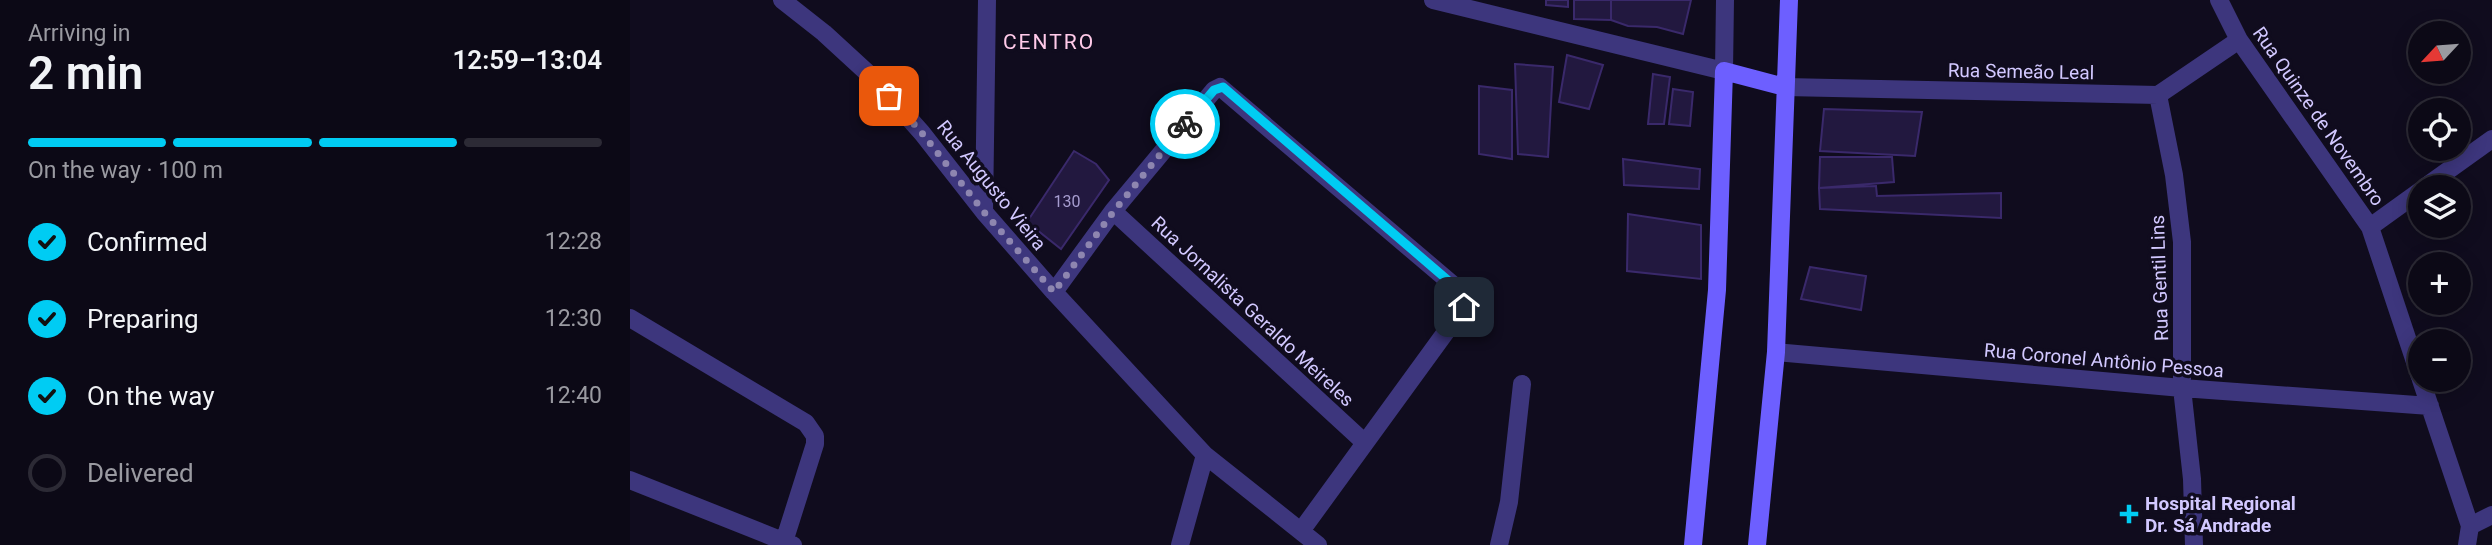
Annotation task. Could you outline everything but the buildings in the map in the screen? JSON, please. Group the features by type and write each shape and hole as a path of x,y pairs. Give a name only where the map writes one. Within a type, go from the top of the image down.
{"main road":[{"path":"1757,545 1776,352 1788,0"},
{"path":"1693,545 1717,290 1724,71 1785,87"}],"street":[{"name":"Rua Augusto Vieira","path":"782,0 824,33 873,78 1054,292 1205,456 1318,545"},
{"path":"984,212 987,0"},
{"path":"1433,0 1724,71 1725,0"},
{"name":"Rua Quinze de Novembro","path":"2219,0 2239,40 2370,227 2408,340"},
{"path":"2158,95 2239,40"},
{"path":"1054,292 1114,211 1214,90 1223,87 1458,289 1463,295 1464,307 1301,531"},
{"name":"Rua Semeão Leal","path":"1785,87 2158,95"},
{"name":"Rua Gentil Lins","path":"2158,95 2174,175 2182,242 2182,388 2192,479 2194,545"},
{"path":"2442,175 2492,139"},
{"path":"2370,227 2408,200"},
{"name":"Rua Jornalista Geraldo Meireles","path":"1114,211 1364,442"},
{"path":"630,318 806,423 815,436 787,544 630,480"},
{"name":"Rua Coronel Antônio Pessoa","path":"1776,352 2182,388 2430,406"},
{"path":"1499,545 1509,502 1522,384"},
{"name":"Rua Quinze de Novembro","path":"2425,392 2470,526"},
{"path":"1180,545 1205,456"},
{"path":"2467,545 2470,526 2492,514"}],"way so far":[{"path":"889,96 1054,292 1114,211 1185,124"}],"place":[{"name":"Hospital Regional Dr. Sá Andrade","path":"2129,514"}],"district":[{"name":"CENTRO","path":"1049,42"}],"route":[{"path":"1185,124 1214,90 1223,87 1458,289 1463,295 1464,307"}]}
